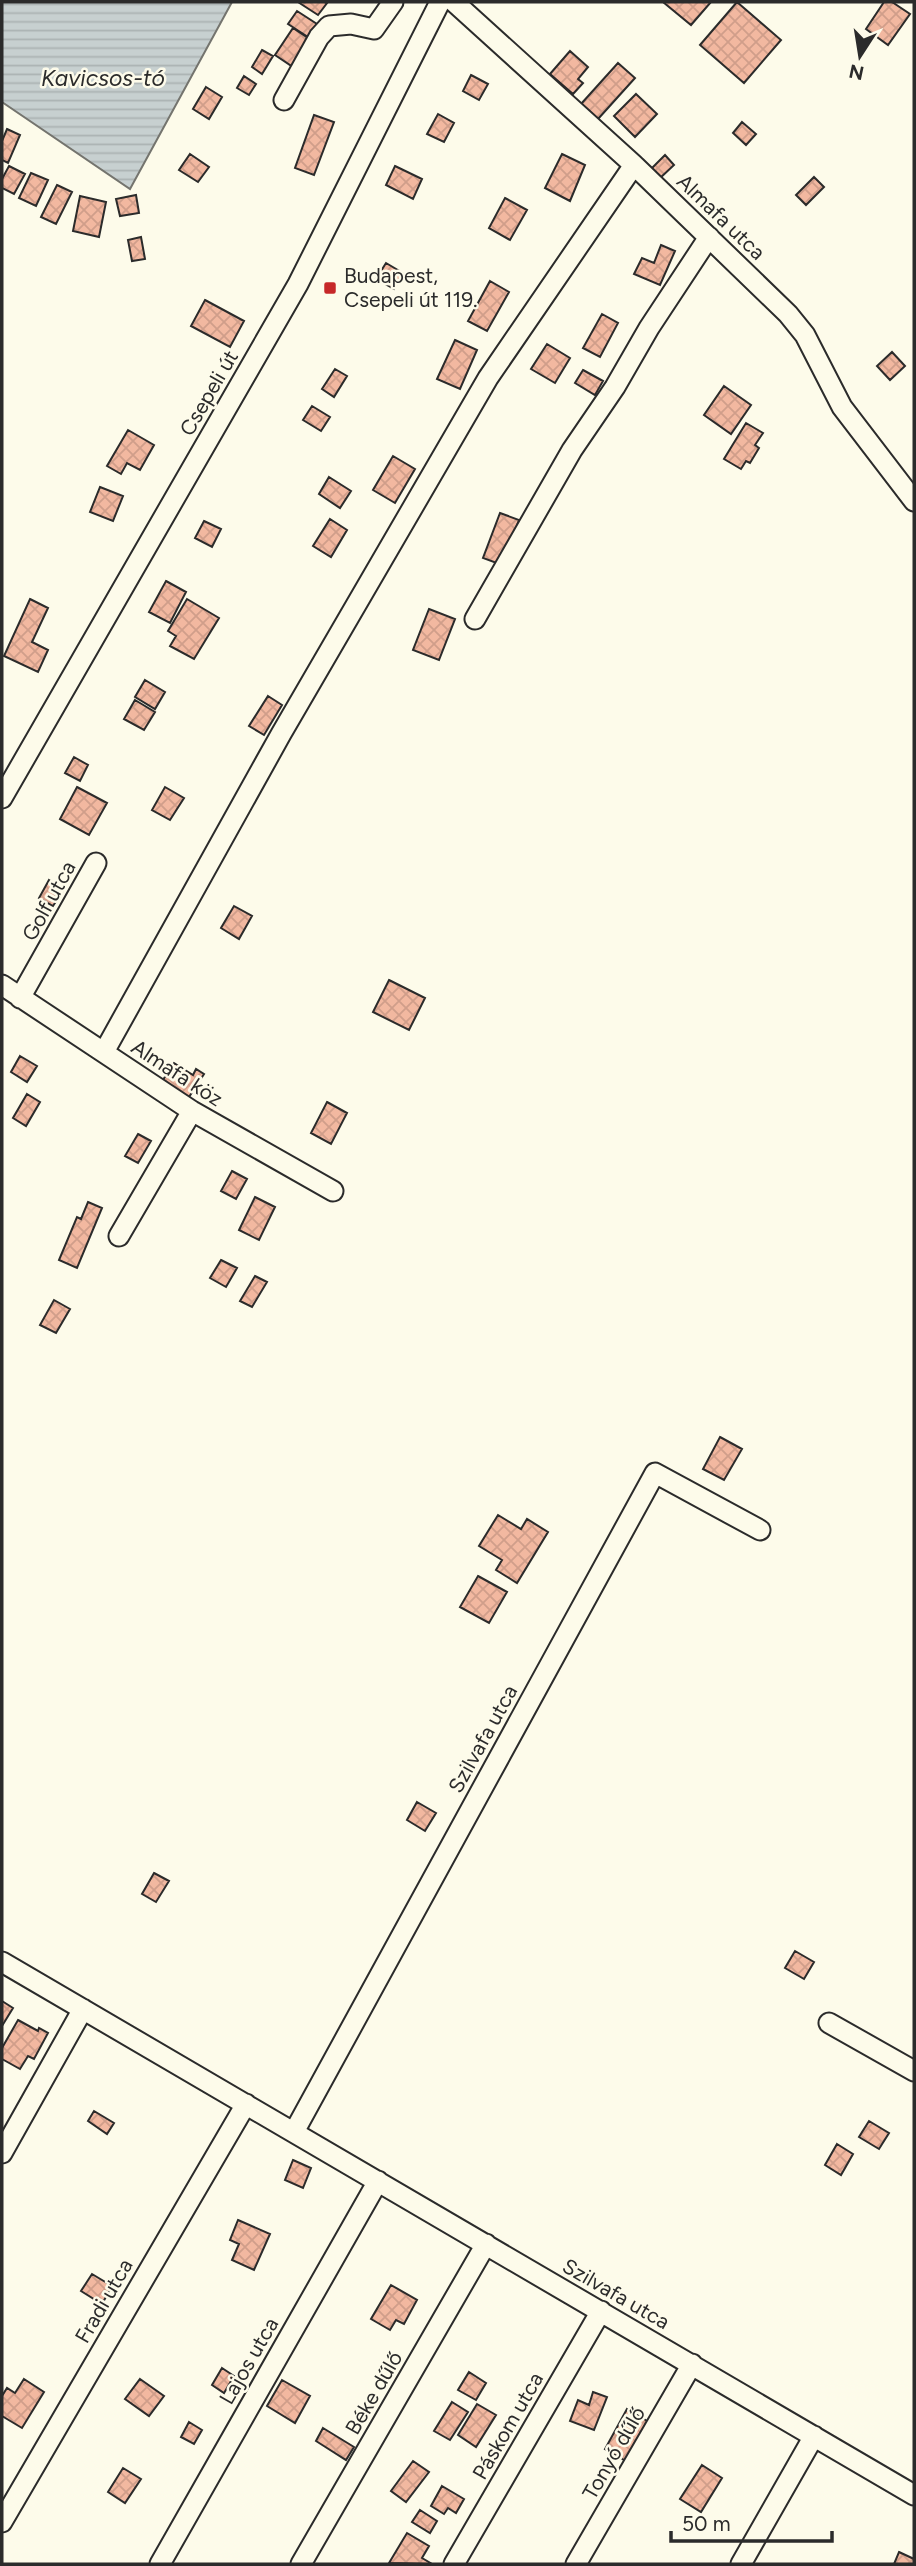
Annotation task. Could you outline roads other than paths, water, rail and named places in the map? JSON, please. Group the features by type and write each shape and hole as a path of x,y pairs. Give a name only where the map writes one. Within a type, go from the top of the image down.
{"street":[{"path":"284,100 319,37 329,26 351,24 374,29 393,2"},
{"name":"Csepeli út","path":"2,798 298,284 440,2"},
{"name":"Almafa utca","path":"454,2 634,165 788,314 805,335 842,407 914,501"},
{"path":"104,1052 281,734 488,377 634,165"},
{"path":"475,619 572,450 709,237"},
{"name":"Golf utca","path":"20,998 96,863"},
{"name":"Almafa köz","path":"2,985 192,1111 333,1191"},
{"path":"119,1236 192,1111"},
{"name":"Szilvafa utca","path":"294,2132 655,1473 760,1530"},
{"name":"Szilvafa utca","path":"2,1962 914,2495"},
{"path":"2,2152 83,2009"},
{"path":"829,2023 914,2071"},
{"name":"Fradi utca","path":"2,2522 246,2104"},
{"name":"Lajos utca","path":"160,2564 378,2181"},
{"name":"Béke dűlő","path":"301,2564 486,2244"},
{"name":"Páskom utca","path":"454,2564 601,2311"},
{"name":"Tonyó dűlő","path":"576,2564 692,2364"},
{"path":"740,2564 814,2436"}],"water":[{"name":"Kavicsos-tó","path":"2,2 232,2 130,189 2,102"}],"place":[{"name":"Budapest, Csepeli út 119.","path":"330,288"}]}
